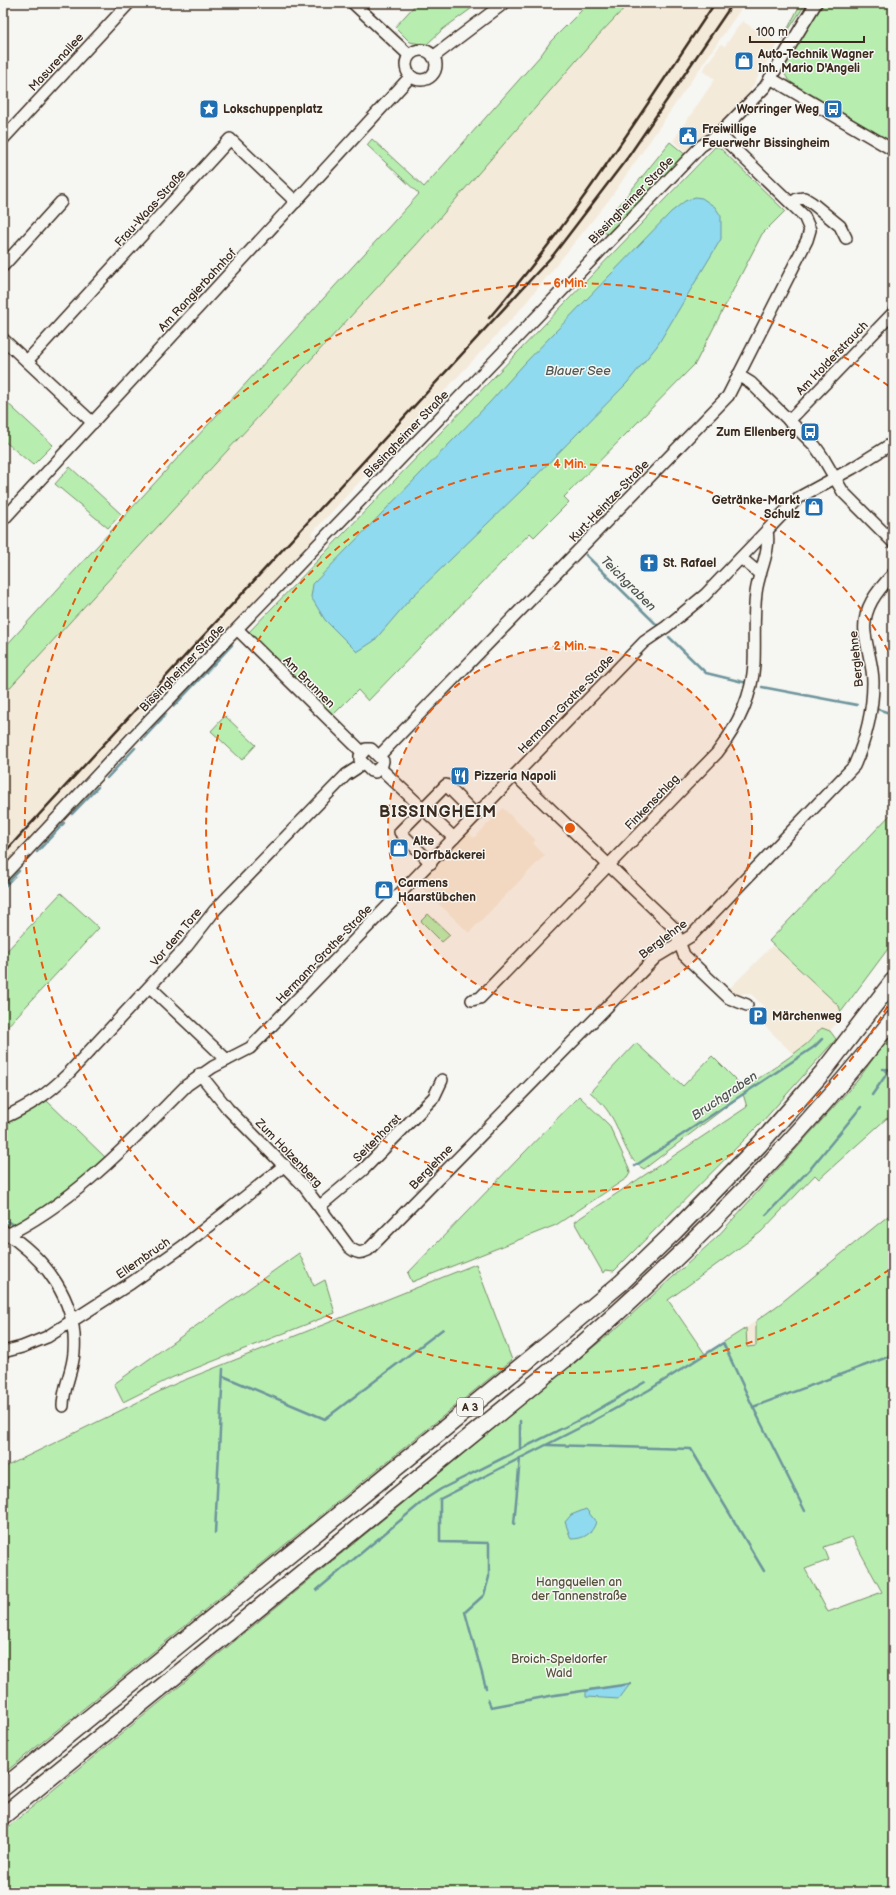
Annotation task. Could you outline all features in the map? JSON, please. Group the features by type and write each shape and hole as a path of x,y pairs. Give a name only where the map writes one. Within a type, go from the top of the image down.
{"highway":[{"name":"A 3","path":"3,1788 621,1283 758,1145 823,1072 893,981"},
{"name":"A 3","path":"3,1816 564,1360 634,1299 774,1160 841,1084 893,1019"}],"street":[{"name":"Masurenallee","path":"3,139 129,3"},
{"path":"353,3 409,55"},
{"path":"433,57 504,3"},
{"name":"Bissingheimer Straße","path":"3,876 237,629 701,146 719,134 765,87 816,3"},
{"path":"420,50 427,51 433,57 436,64 432,75 422,81 410,77 405,66 409,55 420,50"},
{"name":"Am Rangierbahnhof","path":"3,520 410,77"},
{"path":"770,78 893,150"},
{"path":"719,134 791,203 797,199 804,198 812,203 840,226 846,238"},
{"name":"Frau-Waas-Straße","path":"27,362 230,139 296,202"},
{"path":"3,266 61,202"},
{"name":"Kurt-Heintze-Straße","path":"379,756 728,396 733,389 738,375 807,240 810,230 804,216 791,203"},
{"name":"Am Holderstrauch","path":"789,421 893,313"},
{"path":"3,339 93,423"},
{"path":"738,375 751,383 822,456 843,492 893,542"},
{"name":"Hermann-Grothe-Straße","path":"5,1234 34,1221 72,1195 111,1162 187,1085 200,1074 250,1048 644,642 666,627 705,595 798,498 834,477 854,468 893,443"},
{"name":"Finkenschlag","path":"472,1000 480,998 610,865 717,753 734,730 747,700 751,684 754,665 756,594 769,542 767,531"},
{"path":"741,558 760,574"},
{"name":"Berglehne","path":"356,1253 362,1253 368,1250 656,957 680,944 691,936 854,766 864,744 872,710 873,681 865,632 867,612 872,600 892,576"},
{"name":"Am Brunnen","path":"237,629 362,752"},
{"path":"366,749 371,749 379,756 382,761 380,768 375,772 371,771 360,760 362,752 366,749"},
{"name":"Vor dem Tore","path":"3,1118 29,1106 49,1093 150,987 187,946 215,910 346,775 363,764"},
{"path":"380,768 454,838"},
{"path":"515,775 674,928 684,955 726,995 747,1005"},
{"path":"431,863 400,832 446,785 476,815"},
{"path":"150,987 227,1060"},
{"name":"Zum Holzenberg","path":"200,1074 228,1109 285,1165 320,1206 349,1247 356,1253"},
{"name":"Seitenhorst","path":"320,1206 364,1169 434,1097 442,1080"},
{"name":"Ellernbruch","path":"3,1352 22,1347 47,1337 131,1282 182,1247 285,1165"},
{"path":"5,1234 32,1253 52,1275 64,1297 72,1320 74,1354 65,1385 63,1406"}],"shaded area":[{"path":"629,3 745,3 609,200 520,310 311,534 316,539 226,634 219,627 212,639 3,866 3,695 399,264 596,38"},
{"path":"742,21 778,44 747,95 689,155 673,141 715,79 702,71 721,44 725,46"},
{"path":"503,808 536,840 533,843 545,855 469,933 418,884 468,832 474,838"},
{"path":"772,946 839,1006 841,1012 840,1018 830,1031 822,1028 814,1033 809,1043 794,1055 759,1020 768,1011 752,995 745,993 740,995 733,994 728,990"},
{"path":"756,1321 756,1346 747,1347 746,1328"}],"green space":[{"path":"417,3 479,3 443,29 426,45 410,42 395,27"},
{"path":"580,3 629,3 596,38 417,244 3,695 3,649 419,194 367,145 372,139 424,187 541,55 551,41 583,9"},
{"path":"801,3 806,3 782,40"},
{"path":"824,3 893,3 893,143 789,81 783,71 783,66"},
{"path":"670,142 687,156 610,236 600,229"},
{"path":"715,147 719,147 785,211 762,234 695,364 564,497 569,502 534,537 530,533 368,701 358,690 333,715 247,634"},
{"path":"3,399 53,445 33,465 3,440"},
{"path":"70,467 121,514 108,528 55,484"},
{"path":"225,716 256,745 242,760 211,731"},
{"path":"893,812 893,942 841,1012 839,1006 769,941"},
{"path":"61,893 99,928 3,1031 3,955"},
{"path":"428,914 450,935 442,942 421,921"},
{"path":"822,1028 830,1031 836,1039 762,1122 614,1271 605,1270 603,1273 574,1222 747,1107 743,1094 644,1169 632,1159 611,1116 590,1092 636,1043 683,1086 712,1056 744,1088 797,1052"},
{"name":"Broich-Speldorfer Wald","path":"893,1031 893,1125 887,1118 819,1179 815,1175 761,1232 668,1300 705,1354 746,1328 747,1347 756,1346 756,1321 781,1303 893,1212 893,1892 3,1892 3,1831 619,1326 717,1237 857,1081","holes":["852,1537 882,1592 828,1612 805,1569 829,1560 824,1547"]},
{"path":"579,1096 609,1125 629,1168 630,1173 627,1178 556,1225 412,1282 408,1273"},
{"path":"46,1100 106,1158 69,1191 11,1227 3,1222 3,1123"},
{"path":"299,1253 314,1286 325,1280 335,1313 171,1378 123,1402 114,1384"},
{"path":"476,1264 512,1360 3,1774 3,1468 177,1383"}],"water":[{"name":"Blauer See","path":"695,197 702,198 715,207 721,216 721,239 657,346 627,383 524,488 411,598 374,641 357,652 325,620 311,597 313,584 490,402 525,363 671,212 685,201"},
{"path":"586,1509 596,1522 592,1530 584,1537 571,1539 565,1522 571,1515"},
{"path":"630,1684 619,1699 586,1697 586,1690"}],"waterway":[{"name":"Teichgraben","path":"586,555 657,625"},
{"name":"Teichgraben","path":"669,637 706,673 747,683"},
{"path":"174,706 232,645"},
{"name":"Teichgraben","path":"762,687 857,705"},
{"name":"Teichgraben","path":"877,709 893,714"},
{"path":"142,740 166,714"},
{"path":"107,778 135,748"},
{"path":"72,814 98,787"},
{"path":"37,852 64,823"},
{"path":"3,888 19,871"},
{"name":"Bruchgraben","path":"635,1166 814,1047 822,1039"},
{"path":"883,1069 893,1070"},
{"path":"872,1095 886,1075 887,1069"},
{"path":"766,1215 811,1168 861,1107"},
{"path":"3,1219 12,1224"},
{"path":"223,1376 325,1419 443,1329"},
{"path":"486,1688 465,1612 484,1595 489,1577 489,1543 440,1542 440,1499 591,1422 649,1390 723,1343 805,1511"},
{"path":"753,1407 893,1355"},
{"path":"215,1533 223,1369"},
{"path":"317,1590 427,1498 441,1489 585,1417 645,1382"},
{"path":"520,1421 520,1450"},
{"path":"547,1445 691,1449 764,1571"},
{"path":"514,1524 520,1458"},
{"path":"488,1700 491,1707 555,1695 630,1684"}],"railway":[{"path":"489,318 550,242 607,164 715,3"},
{"path":"3,854 554,254 628,157 733,3"}],"place":[{"name":"Auto-Technik Wagner Inh. Mario D'Angeli","path":"744,61"},
{"name":"Lokschuppenplatz","path":"209,109"},
{"name":"Worringer Weg","path":"833,109"},
{"name":"Freiwillige Feuerwehr Bissingheim","path":"688,136"},
{"name":"Zum Ellenberg","path":"810,432"},
{"name":"Getränke-Markt Schulz","path":"814,507"},
{"name":"St. Rafael","path":"649,563"},
{"name":"Pizzeria Napoli","path":"460,776"},
{"name":"Alte Dorfbäckerei","path":"399,848"},
{"name":"Carmens Haarstübchen","path":"384,890"},
{"name":"Märchenweg","path":"758,1016"}],"district":[{"name":"BISSINGHEIM","path":"438,811"}],"park label":[{"name":"Hangquellen an der Tannenstraße","path":"579,1589"}]}
